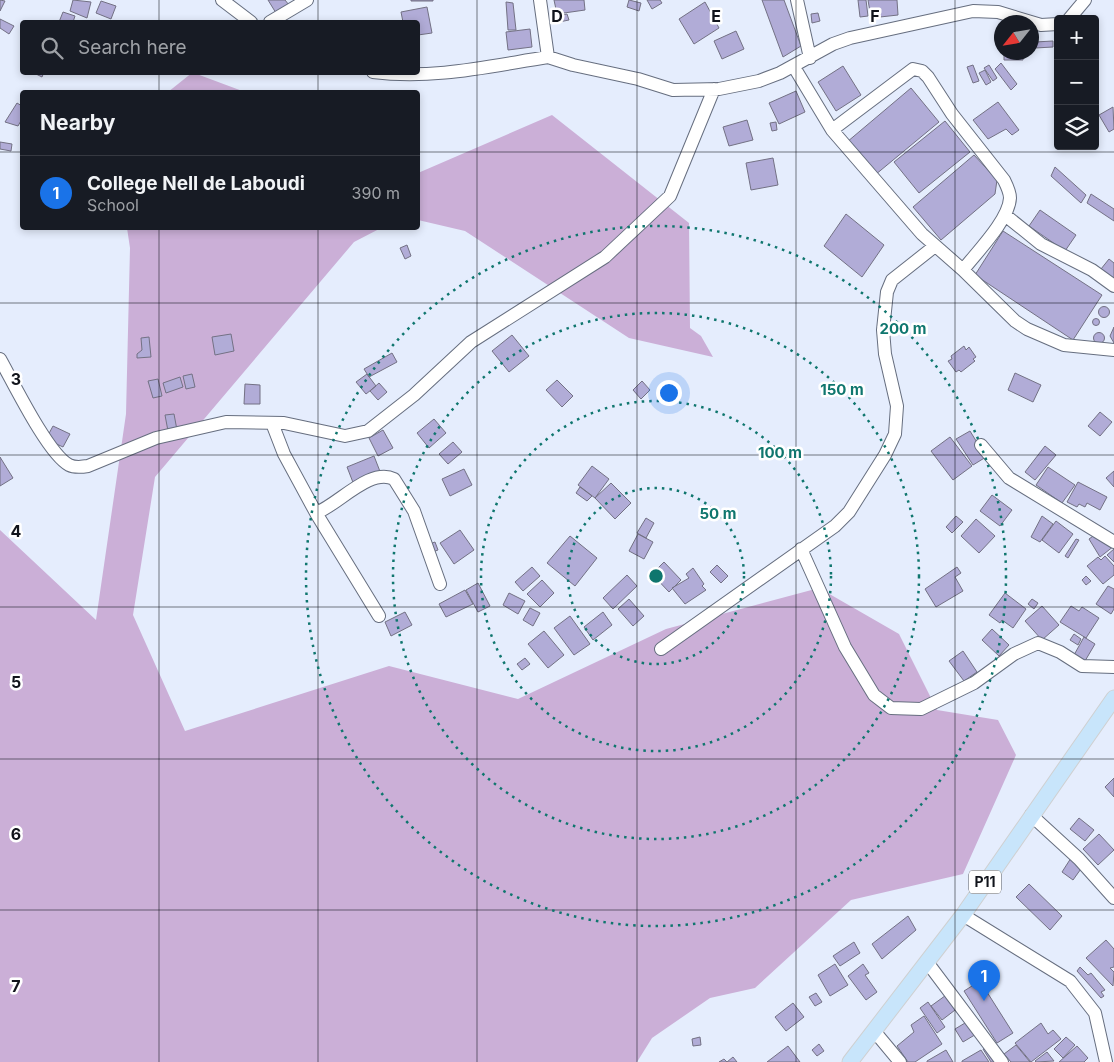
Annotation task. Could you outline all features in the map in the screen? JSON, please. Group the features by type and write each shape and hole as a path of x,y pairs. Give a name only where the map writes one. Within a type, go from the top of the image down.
{"main road":[{"name":"P11","path":"850,1062 875,1032 963,915 1114,698"}],"street":[{"path":"222,0 248,20"},
{"path":"273,20 307,0"},
{"path":"540,0 548,57"},
{"path":"797,0 810,58"},
{"path":"1072,15 1084,0"},
{"path":"396,75 429,75 548,57 573,65 638,79 673,90 714,89 759,81 794,67 833,44 850,38 964,12 998,12 1041,25 1054,24"},
{"path":"794,67 832,130 922,234 963,270 1015,321 1064,345 1114,350"},
{"path":"832,130 913,69 922,71 1004,180 1010,199 1005,215 963,270"},
{"path":"0,359 46,439 63,460 76,467 88,466 156,438 199,426 226,422 284,423 345,436 368,431 414,395 471,342 605,257 670,196 676,186 714,89"},
{"path":"1005,215 1041,244 1097,272 1114,286"},
{"path":"661,650 835,526 849,512 885,455 895,434 897,406 885,354 883,330 887,292 892,280 935,246"},
{"path":"272,423 287,461 316,513 379,616"},
{"path":"981,445 1008,478 1114,542"},
{"path":"316,513 331,507 368,480 388,476 394,479 414,511 440,584"},
{"path":"801,549 845,647 874,695 891,708 921,709 974,683 1014,654 1038,643 1060,652 1082,666 1114,667"},
{"path":"1031,815 1079,859 1114,898"},
{"path":"963,915 1070,981 1095,1013 1106,1062"},
{"path":"927,962 1002,1062"},
{"path":"875,1032 900,1062"}],"shaded area":[{"path":"189,75 199,75 240,90 170,90"},
{"path":"552,115 689,223 690,328 701,336 713,357 629,338 465,231 420,220 420,172"},
{"path":"127,230 377,230 354,242 155,477 133,615 185,731 389,666 518,699 666,629 819,588 899,634 937,710 998,720 1016,755 963,874 851,900 755,988 710,998 652,1038 637,1062 0,1062 0,530 96,620 126,414 130,248"}],"building":[{"path":"0,0 5,1 0,11"},
{"path":"73,0 91,2 87,18 70,11"},
{"path":"268,0 285,0 289,5 276,13"},
{"path":"433,0 433,1 411,1"},
{"path":"554,0 584,0 585,10 557,14"},
{"path":"629,0 641,3 639,11 627,7"},
{"path":"647,0 660,0 662,3 652,9"},
{"path":"762,0 784,0 801,46 783,57"},
{"path":"858,0 866,0 868,16 860,17"},
{"path":"868,0 897,0 898,15 871,18"},
{"path":"101,1 116,6 111,19 96,13"},
{"path":"506,2 513,3 516,30 508,30"},
{"path":"705,2 719,28 694,44 679,19"},
{"path":"427,7 432,33 420,35 420,20 403,20 401,12"},
{"path":"63,12 75,16 74,20 60,20"},
{"path":"818,13 820,21 812,23 811,14"},
{"path":"567,14 569,20 559,22 558,16"},
{"path":"0,19 14,26 9,34 0,28"},
{"path":"530,29 532,47 508,50 506,32"},
{"path":"736,31 744,49 722,59 714,41"},
{"path":"1053,41 1053,47 1039,48 1039,42"},
{"path":"1001,63 1017,84 1011,90 995,69"},
{"path":"973,65 979,81 973,83 967,67"},
{"path":"989,65 997,78 993,81 984,68"},
{"path":"843,66 861,95 836,111 818,82"},
{"path":"985,70 991,82 986,85 979,73"},
{"path":"911,88 939,122 875,175 847,142"},
{"path":"796,91 805,112 779,124 769,103"},
{"path":"998,102 1019,130 1012,135 1006,129 988,139 973,120"},
{"path":"17,103 20,105 20,122 18,126 5,122"},
{"path":"1113,107 1114,129 1109,132 1099,115"},
{"path":"747,120 753,140 729,146 723,127"},
{"path":"945,121 970,152 919,193 894,162"},
{"path":"776,122 777,130 772,131 770,123"},
{"path":"0,142 12,144 11,151 0,149"},
{"path":"974,155 997,180 995,194 941,240 913,207"},
{"path":"773,158 778,185 751,190 746,163"},
{"path":"1055,167 1086,195 1081,203 1051,176"},
{"path":"1091,194 1114,209 1114,221 1087,203"},
{"path":"1040,210 1076,235 1065,251 1029,226"},
{"path":"846,214 884,245 862,277 824,246"},
{"path":"1003,231 1102,295 1073,340 975,275"},
{"path":"407,245 411,256 405,259 400,248"},
{"path":"1109,259 1114,263 1114,279 1101,269"},
{"path":"1102,307 1106,307 1109,312 1108,316 1102,317 1099,314 1099,310"},
{"path":"1096,318 1100,322 1096,326 1092,322"},
{"path":"1114,327 1114,343 1110,336"},
{"path":"1097,333 1101,333 1104,338 1103,342 1097,343 1094,340 1094,336"},
{"path":"231,334 234,351 215,355 212,337"},
{"path":"512,335 529,356 509,372 492,351"},
{"path":"149,337 151,357 137,358 137,354 142,350 141,338"},
{"path":"964,346 966,350 969,347 976,357 973,359 975,361 961,372 959,370 956,372 948,361 952,359 951,356"},
{"path":"392,353 397,362 369,377 364,369"},
{"path":"1015,373 1041,385 1033,402 1008,390"},
{"path":"192,374 195,387 186,389 183,376"},
{"path":"367,374 376,386 366,394 356,382"},
{"path":"180,377 183,387 166,393 163,383"},
{"path":"158,379 162,396 153,398 148,381"},
{"path":"557,380 573,396 562,407 546,390"},
{"path":"642,381 650,390 641,399 633,390"},
{"path":"379,383 387,392 378,400 370,391"},
{"path":"245,384 260,385 260,404 244,404"},
{"path":"1100,412 1112,422 1100,436 1088,426"},
{"path":"174,414 177,430 168,431 165,415"},
{"path":"434,419 446,433 429,448 417,433"},
{"path":"53,426 70,434 63,447 46,439"},
{"path":"383,430 393,448 378,456 369,438"},
{"path":"970,431 986,457 973,465 956,439"},
{"path":"950,437 972,466 953,480 931,451"},
{"path":"453,442 462,452 448,464 439,454"},
{"path":"1045,446 1056,455 1035,480 1025,472"},
{"path":"374,456 381,474 354,485 347,467"},
{"path":"0,457 13,478 0,486"},
{"path":"592,466 609,479 595,498 578,485"},
{"path":"1048,467 1075,485 1062,503 1036,485"},
{"path":"464,469 472,485 450,496 442,479"},
{"path":"1114,471 1114,487 1106,478"},
{"path":"1078,482 1107,497 1100,510 1087,503 1085,507 1079,504 1077,507 1067,502"},
{"path":"611,483 631,503 615,519 595,498"},
{"path":"580,487 592,496 587,501 576,493"},
{"path":"992,495 1012,510 1000,526 980,511"},
{"path":"956,516 963,522 952,533 946,527"},
{"path":"1042,516 1053,524 1040,542 1031,537"},
{"path":"646,518 654,523 646,538 637,533"},
{"path":"976,519 995,536 979,553 961,536"},
{"path":"1056,521 1073,534 1059,553 1042,540"},
{"path":"460,530 474,550 454,564 440,543"},
{"path":"638,534 653,542 644,559 629,551"},
{"path":"1096,534 1114,546 1100,557 1089,539"},
{"path":"570,536 597,558 575,586 547,563"},
{"path":"1076,539 1079,540 1068,558 1065,556"},
{"path":"435,542 438,550 430,553 427,545"},
{"path":"1114,549 1114,562 1107,555"},
{"path":"1105,556 1114,566 1114,575 1103,584 1087,566 1098,557 1101,560"},
{"path":"664,562 681,580 669,592 652,574"},
{"path":"717,565 728,576 721,583 710,572"},
{"path":"532,567 540,576 523,591 515,582"},
{"path":"957,567 961,573 955,577 963,591 936,607 925,589"},
{"path":"693,568 706,590 685,604 672,588 689,578 686,574"},
{"path":"627,575 637,586 613,609 603,598"},
{"path":"1086,576 1091,581 1086,585 1082,580"},
{"path":"542,580 554,593 540,607 527,594"},
{"path":"478,583 490,606 478,612 466,590"},
{"path":"1108,586 1114,589 1114,609 1111,614 1096,604"},
{"path":"465,590 473,604 446,617 439,604"},
{"path":"509,593 525,601 518,614 503,605"},
{"path":"1005,593 1026,609 1013,628 1002,620 1000,623 989,615"},
{"path":"629,599 644,616 633,626 618,609"},
{"path":"1032,599 1038,603 1034,609 1028,604"},
{"path":"1042,606 1059,625 1042,640 1025,621"},
{"path":"1071,606 1079,611 1082,607 1099,618 1086,638 1060,622"},
{"path":"530,608 540,613 533,626 523,620"},
{"path":"405,612 412,625 391,636 385,622"},
{"path":"603,612 612,625 593,640 584,627"},
{"path":"570,616 590,644 574,655 554,628"},
{"path":"992,629 1009,645 999,656 982,640"},
{"path":"544,631 564,655 548,668 528,644"},
{"path":"1074,634 1081,639 1078,645 1070,640"},
{"path":"1084,637 1095,644 1085,661 1074,655"},
{"path":"963,651 977,672 964,681 949,661"},
{"path":"525,658 530,664 522,670 517,664"},
{"path":"1114,778 1114,797 1105,787"},
{"path":"1079,818 1094,830 1085,841 1070,829"},
{"path":"1099,834 1114,850 1098,865 1083,849"},
{"path":"1071,858 1083,866 1073,880 1062,872"},
{"path":"1029,884 1062,916 1050,930 1016,897"},
{"path":"908,916 916,930 882,959 872,944"},
{"path":"1106,940 1114,949 1114,967 1110,968 1114,972 1113,986 1086,958"},
{"path":"854,942 860,953 840,966 833,956"},
{"path":"835,964 848,985 830,996 818,975"},
{"path":"863,964 869,973 865,975 877,992 866,1000 848,976"},
{"path":"1080,967 1088,975 1091,973 1105,990 1101,992 1104,996 1101,998 1077,971"},
{"path":"980,981 1013,1033 997,1043 964,991"},
{"path":"816,993 822,1002 815,1006 809,997"},
{"path":"949,993 959,1007 942,1020 931,1006"},
{"path":"928,1002 945,1027 937,1033 920,1008"},
{"path":"793,1003 804,1017 786,1031 775,1017"},
{"path":"924,1016 942,1044 915,1062 908,1062 897,1046 914,1032 911,1025"},
{"path":"970,1020 978,1033 963,1042 955,1029"},
{"path":"1041,1023 1048,1034 1053,1030 1061,1039 1031,1062 1015,1043"},
{"path":"700,1037 701,1045 693,1046 692,1039"},
{"path":"1066,1037 1075,1045 1063,1058 1054,1049"},
{"path":"819,1044 824,1051 817,1056 812,1050"},
{"path":"1016,1045 1030,1062 1011,1062 1004,1054"},
{"path":"788,1046 800,1062 767,1062"},
{"path":"988,1046 998,1062 991,1062 983,1049"},
{"path":"1077,1046 1088,1058 1084,1062 1059,1062"},
{"path":"946,1050 953,1062 927,1062 927,1061"},
{"path":"981,1050 989,1062 962,1062 962,1061"},
{"path":"1047,1052 1054,1061 1035,1061"},
{"path":"733,1057 737,1062 727,1062"}],"place":[{"name":"College Nell de Laboudi","path":"984,1001"}]}
